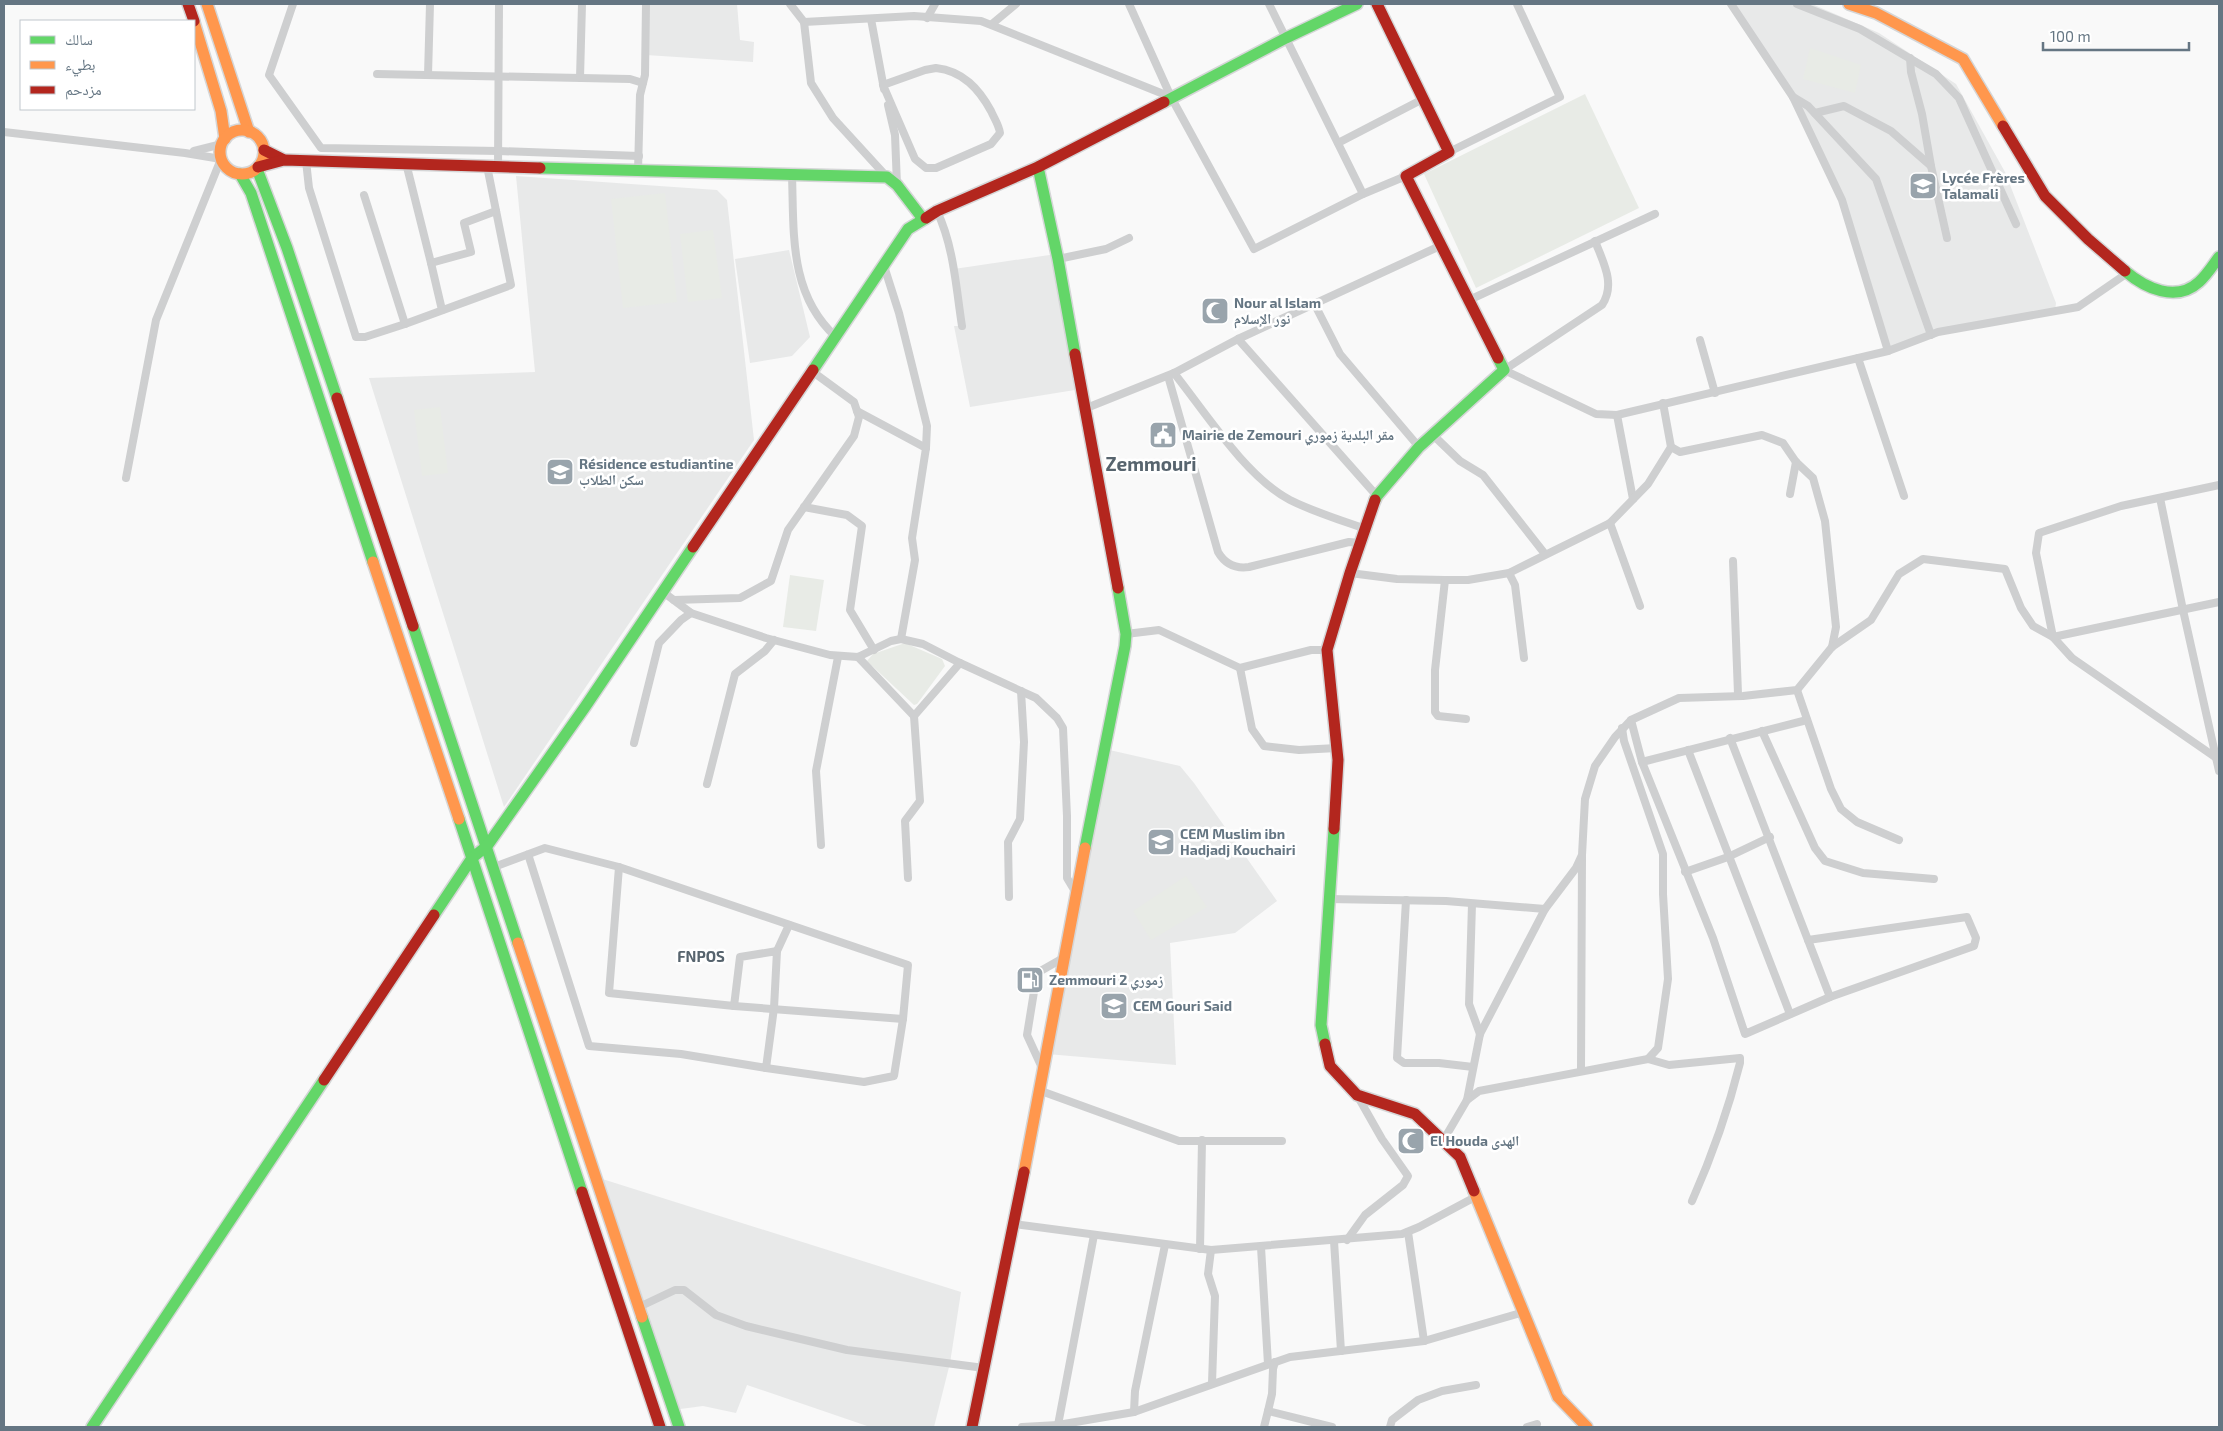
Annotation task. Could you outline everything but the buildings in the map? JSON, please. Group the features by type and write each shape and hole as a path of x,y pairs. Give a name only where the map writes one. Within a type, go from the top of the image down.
{"main road":[{"path":"188,4 193,20"},
{"path":"207,4 249,132"},
{"path":"92,1427 472,858 487,846 663,592 908,229 937,211 1038,167 1286,38 1357,4"},
{"path":"1377,4 1449,152 1406,176 1504,370 1419,447 1377,496 1350,573 1327,650 1338,760 1321,1025 1330,1066 1357,1095 1415,1114 1460,1157 1558,1397 1587,1427"},
{"path":"1849,4 1876,13 1962,59 2045,196 2126,274 2138,283 2152,289 2184,291 2199,282 2219,256"},
{"path":"195,25 222,111 224,141 221,159 228,170 240,174 252,172 258,168 284,160"},
{"path":"224,141 236,131 249,132 259,139 264,150 263,159 258,168 287,248 487,846 679,1427"},
{"path":"264,150 276,158 306,161 887,177 897,186 923,220"},
{"path":"972,1427 1041,1091 1064,957 1126,634 1058,259 1038,167"},
{"path":"240,174 251,193 660,1427"}],"street":[{"path":"293,4 270,75 321,148 639,156"},
{"path":"428,75 430,4"},
{"path":"306,161 309,188 356,337 365,337 405,324 511,285 496,211 493,166 499,151 499,4"},
{"path":"580,78 582,4"},
{"path":"638,171 640,96 645,75 646,4"},
{"path":"790,4 804,22 811,83 833,118 887,177"},
{"path":"927,18 935,4"},
{"path":"992,24 1016,4"},
{"path":"1129,4 1171,97 1254,250 1363,194 1406,176"},
{"path":"1270,4 1363,194"},
{"path":"1449,152 1560,97 1517,4"},
{"path":"1731,4 1792,97 1842,200 1888,351"},
{"path":"1797,4 1860,29 1936,74 1959,98 2016,224"},
{"path":"804,22 914,16 981,21 1171,97"},
{"path":"871,19 883,85 895,135 897,186"},
{"path":"1910,58 1911,72 1922,114 1947,238"},
{"path":"930,68 942,69 959,75 975,87 984,98 1000,129 998,138 991,144 940,166 931,168 922,166 915,159 883,85 930,68"},
{"path":"377,74 630,79 643,83"},
{"path":"1792,97 1808,106 1876,179 1931,335"},
{"path":"1338,143 1424,99"},
{"path":"1815,113 1844,106 1891,131 1931,166"},
{"path":"4,132 185,153 221,159 156,320 126,478"},
{"path":"185,153 206,150 224,141"},
{"path":"406,163 442,310"},
{"path":"792,175 794,245 798,271 805,296 822,325 836,337"},
{"path":"364,195 405,324"},
{"path":"430,263 470,252 464,223 496,211"},
{"path":"937,211 946,228 962,326"},
{"path":"1467,300 1655,214"},
{"path":"1058,259 1106,249 1129,238"},
{"path":"1504,370 1602,306 1609,290 1609,282 1595,240"},
{"path":"1084,409 1171,374 1238,339 1440,246"},
{"path":"884,266 899,313 927,426 926,448 912,538 915,560 901,639"},
{"path":"1504,370 1596,414 1617,414 1715,393 1888,351 1931,335 2078,307 2126,274"},
{"path":"1315,305 1340,354 1419,447"},
{"path":"1238,339 1377,496"},
{"path":"1700,340 1715,393"},
{"path":"1858,358 1904,496"},
{"path":"674,600 740,598 770,581 788,530 854,436 859,417 854,402 813,372"},
{"path":"1171,374 1261,479 1289,499 1366,529"},
{"path":"1171,374 1218,552 1227,564 1241,568 1249,567 1349,542 1360,543"},
{"path":"1350,573 1397,579 1468,580 1509,573 1610,523 1648,484 1671,447 1663,403"},
{"path":"857,411 926,448"},
{"path":"1617,414 1633,499"},
{"path":"1433,435 1460,461 1483,475 1545,554"},
{"path":"1671,447 1680,452 1762,435 1783,443 1796,462 1813,478 1825,521 1836,627 1832,648"},
{"path":"1790,494 1796,462"},
{"path":"2053,636 2036,552 2039,533 2121,506 2219,485"},
{"path":"2160,498 2219,771"},
{"path":"804,507 847,515 862,526 850,610 874,650"},
{"path":"1610,523 1640,606"},
{"path":"1580,1071 1582,855 1585,799 1595,766 1622,728 1631,720 1679,698 1738,694 1743,696 1798,690 1832,648 1871,620 1899,574 1923,560 2005,569 2022,608 2033,626 2053,636 2072,658 2217,756"},
{"path":"1733,561 1738,694"},
{"path":"1509,573 1515,585 1524,658"},
{"path":"1445,580 1435,670 1435,712 1438,716 1466,719"},
{"path":"663,592 691,614 774,640 838,656 858,658 891,641 901,639 923,644 960,664 1036,698 1058,718 1063,728 1067,816 1067,878 1076,893"},
{"path":"2053,636 2219,602"},
{"path":"634,743 659,643 681,620 691,614"},
{"path":"1126,634 1159,630 1240,668 1311,650 1327,650"},
{"path":"707,784 735,674 765,651 774,640"},
{"path":"821,845 816,771 838,656"},
{"path":"858,658 914,716 920,802 905,821 908,878"},
{"path":"914,716 960,664"},
{"path":"1240,668 1252,730 1264,746 1299,750 1337,748"},
{"path":"1798,690 1833,794 1841,809 1857,822 1899,840"},
{"path":"1009,897 1008,842 1020,819 1024,742 1021,691"},
{"path":"1631,720 1642,762 1713,938 1746,1034 1830,997 1974,946 1976,938 1967,917 1808,940"},
{"path":"1642,762 1730,738 1807,720"},
{"path":"1622,728 1624,741 1664,854 1663,894 1668,979 1658,1048 1648,1058"},
{"path":"1762,732 1815,848 1825,860 1863,873 1934,879"},
{"path":"1615,737 1624,741"},
{"path":"1730,738 1770,837 1830,997"},
{"path":"1688,750 1790,1014"},
{"path":"1686,872 1728,857 1770,837"},
{"path":"494,867 528,854 545,848 619,867 908,966 903,1019 894,1076 864,1082 681,1054 589,1046 528,854"},
{"path":"1442,1141 1467,1100 1480,1034 1546,909 1576,868 1582,855"},
{"path":"619,867 609,993 734,1006 903,1019"},
{"path":"1328,899 1406,900 1546,909"},
{"path":"1406,900 1397,1058 1404,1063 1439,1063 1473,1067"},
{"path":"1472,904 1469,1004 1480,1034"},
{"path":"766,1068 774,1008 778,951 789,925"},
{"path":"734,1006 740,957 778,951"},
{"path":"1044,1073 1026,1035 1037,973 1064,957"},
{"path":"1467,1100 1479,1091 1648,1058 1669,1066 1740,1058 1728,1111 1692,1201"},
{"path":"1041,1091 1179,1141 1282,1141"},
{"path":"1347,1240 1365,1215 1403,1185 1408,1176 1382,1139 1357,1095"},
{"path":"1200,1249 1202,1140"},
{"path":"1014,1224 1200,1249 1261,1247 1347,1240 1408,1232 1477,1196"},
{"path":"1408,1232 1424,1341"},
{"path":"1058,1424 1094,1235"},
{"path":"1334,1241 1341,1351"},
{"path":"1134,1412 1134,1391 1165,1245"},
{"path":"1261,1247 1273,1369 1272,1394 1264,1427"},
{"path":"1211,1250 1208,1274 1215,1296 1212,1383"},
{"path":"639,1307 675,1290 684,1290 716,1315 746,1326 847,1350 984,1368"},
{"path":"1022,1427 1058,1424 1134,1412 1290,1357 1424,1341 1524,1312"},
{"path":"1390,1427 1392,1420 1418,1400 1442,1391 1476,1385"},
{"path":"1268,1412 1332,1427"},
{"path":"1526,1427 1537,1424"}],"shaded area":[{"path":"646,4 737,4 740,40 754,42 753,62 646,55"},
{"name":"Lycée Frères Talamali","path":"1731,4 1812,4 1879,33 1956,84 2005,172 2056,303 2055,311 1938,332 1888,351 1842,199 1793,97"},
{"path":"1810,48 1861,65 1855,93 1803,79"},
{"path":"1585,94 1639,208 1476,288 1424,174"},
{"path":"516,176 717,190 727,200 754,440 504,807 369,378 535,372"},
{"path":"665,193 677,302 623,308 611,199"},
{"path":"713,230 722,298 688,302 680,234"},
{"path":"789,250 810,337 792,356 750,363 735,259"},
{"path":"1056,254 1081,389 970,407 954,326 961,326 954,269"},
{"path":"440,407 448,473 422,476 414,410"},
{"path":"790,575 824,580 816,631 783,627"},
{"path":"905,643 942,659 945,666 917,704 914,705 867,661 873,654"},
{"name":"CEM Muslim ibn Hadjadj Kouchairi","path":"1105,749 1180,766 1277,901 1235,933 1170,943 1176,1065 1047,1054"},
{"path":"1186,876 1207,907 1151,940 1133,911"},
{"path":"596,1177 961,1292 950,1363 934,1427 870,1427 747,1385 736,1413 703,1406 673,1410"}],"traffic: fast":[{"path":"1164,102 1286,38 1357,4"},
{"path":"1038,167 1058,259 1075,354"},
{"path":"540,168 887,177 897,185 923,219"},
{"path":"257,169 287,248 337,398"},
{"path":"240,174 251,193 373,562"},
{"path":"813,370 908,229 926,218"},
{"path":"2125,271 2142,283 2161,291 2181,292 2199,282 2219,257"},
{"path":"1375,500 1419,447 1504,370 1498,358"},
{"path":"472,858 487,846 585,707 693,547"},
{"path":"1085,848 1125,646 1126,634 1118,588"},
{"path":"413,626 518,943"},
{"path":"459,819 582,1192"},
{"path":"1325,1044 1321,1025 1334,829"},
{"path":"434,915 472,858"},
{"path":"92,1427 324,1080"},
{"path":"642,1317 679,1427"}],"traffic: slow":[{"path":"207,4 249,132"},
{"path":"1849,4 1876,13 1963,59 2003,126"},
{"path":"195,25 221,111 225,139"},
{"path":"242,130 254,134 260,140 264,152 260,164 254,170 242,174 230,170 224,164 220,152 224,140 230,134 242,130"},
{"path":"373,562 459,819"},
{"path":"1024,1172 1085,848"},
{"path":"518,943 642,1317"},
{"path":"1474,1191 1558,1397 1587,1427"}],"traffic: jam":[{"path":"188,4 194,20"},
{"path":"1377,4 1449,152 1406,176 1498,358"},
{"path":"926,218 937,211 1038,167 1164,102"},
{"path":"2003,126 2045,196 2088,239 2125,271"},
{"path":"264,150 282,159"},
{"path":"258,167 284,160 540,168"},
{"path":"1075,354 1118,588"},
{"path":"693,547 813,370"},
{"path":"337,398 413,626"},
{"path":"1334,829 1338,760 1327,650 1350,573 1375,500"},
{"path":"324,1080 434,915"},
{"path":"1325,1044 1330,1066 1357,1095 1415,1114 1460,1157 1474,1191"},
{"path":"972,1427 1024,1172"},
{"path":"582,1192 660,1427"}],"place":[{"name":"Lycée Frères Talamali","path":"1923,186"},
{"name":"Nour al Islam نور الإسلام","path":"1215,311"},
{"name":"Mairie de Zemouri مقر البلدية زموري","path":"1163,435"},
{"name":"Résidence estudiantine سكن الطلاب","path":"560,472"},
{"name":"CEM Muslim ibn Hadjadj Kouchairi","path":"1161,842"},
{"name":"Zemmouri 2 زموري","path":"1030,980"},
{"name":"CEM Gouri Said","path":"1114,1006"},
{"name":"El Houda الهدى","path":"1411,1141"}],"district":[{"name":"Zemmouri","path":"1151,464"},
{"name":"FNPOS","path":"701,957"}]}
